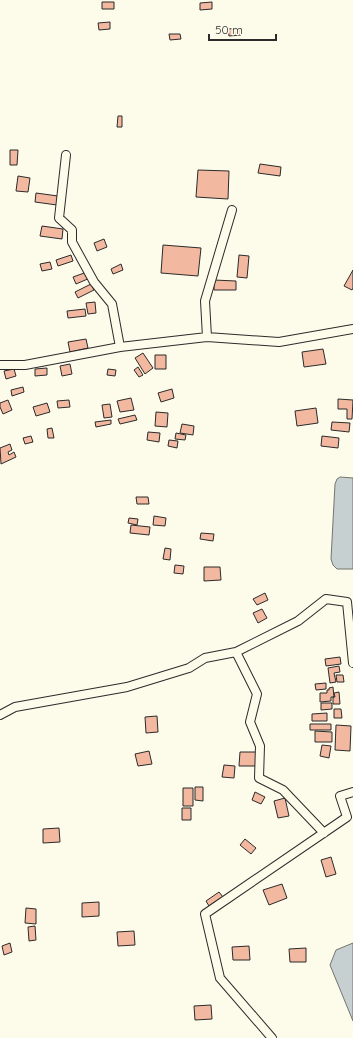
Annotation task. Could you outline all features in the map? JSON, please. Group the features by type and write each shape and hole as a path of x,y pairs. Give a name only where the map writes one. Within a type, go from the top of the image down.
{"street":[{"path":"66,155 59,218 72,230 72,242 94,282 112,304 120,347"},
{"path":"207,337 205,301 215,272 232,210"},
{"path":"0,365 24,365 120,347 207,337 279,342 353,329"},
{"path":"0,715 15,707 127,687 189,668 206,658 236,652 298,621 326,599 347,602 353,663"},
{"path":"236,652 257,694 250,722 260,746 259,778 283,790 324,832"},
{"path":"272,1038 220,978 205,914 347,817 340,796 353,792"}],"shaded area":[{"path":"340,477 353,478 353,569 337,569 333,565 331,559 335,484 337,479"},
{"path":"353,943 353,1021 330,965 336,950"}],"building":[{"path":"102,2 114,2 114,9 102,9"},
{"path":"212,2 212,9 200,10 200,3"},
{"path":"110,22 110,29 99,30 98,23"},
{"path":"240,28 241,35 229,36 228,29"},
{"path":"169,34 180,34 181,39 170,40"},
{"path":"118,116 122,116 122,127 117,127"},
{"path":"10,150 18,150 17,165 10,165"},
{"path":"260,164 281,167 280,176 258,173"},
{"path":"198,170 229,171 228,199 196,197"},
{"path":"18,176 30,178 28,192 16,191"},
{"path":"36,193 58,196 57,205 35,202"},
{"path":"42,226 63,229 62,239 40,236"},
{"path":"104,239 107,247 97,251 94,243"},
{"path":"163,245 201,248 198,276 161,273"},
{"path":"71,255 73,261 58,266 56,260"},
{"path":"239,255 249,256 247,278 237,277"},
{"path":"50,262 52,269 42,271 40,264"},
{"path":"121,264 123,270 113,274 111,269"},
{"path":"353,270 353,288 352,290 344,286"},
{"path":"87,272 90,278 76,284 73,277"},
{"path":"214,280 236,281 236,290 214,290"},
{"path":"91,284 94,290 78,298 75,292"},
{"path":"95,302 96,313 88,314 86,303"},
{"path":"85,309 86,316 68,318 67,311"},
{"path":"86,339 88,348 70,352 68,342"},
{"path":"323,349 326,364 304,367 302,352"},
{"path":"143,353 153,368 145,374 135,358"},
{"path":"155,355 166,355 166,369 155,369"},
{"path":"70,364 72,374 62,376 60,366"},
{"path":"138,367 143,375 139,377 134,370"},
{"path":"47,368 47,375 35,376 35,369"},
{"path":"14,369 16,376 6,379 4,371"},
{"path":"108,369 116,370 115,376 107,375"},
{"path":"23,387 24,392 12,396 11,390"},
{"path":"172,389 174,398 161,402 158,393"},
{"path":"131,398 134,410 120,412 117,401"},
{"path":"338,399 353,400 352,419 347,419 347,409 338,409"},
{"path":"8,400 12,410 3,414 0,403"},
{"path":"69,400 70,407 58,408 57,401"},
{"path":"47,403 50,412 36,416 33,407"},
{"path":"110,404 112,417 104,418 102,405"},
{"path":"316,408 318,423 297,426 295,411"},
{"path":"156,412 168,413 167,427 155,426"},
{"path":"135,415 137,420 120,424 118,419"},
{"path":"111,420 111,424 96,427 95,422"},
{"path":"332,422 350,423 349,432 331,430"},
{"path":"182,424 194,426 193,435 180,433"},
{"path":"52,428 54,438 48,438 47,429"},
{"path":"148,432 160,433 159,442 147,440"},
{"path":"176,433 186,435 185,440 175,439"},
{"path":"31,436 33,442 25,444 23,438"},
{"path":"322,436 339,438 338,448 321,446"},
{"path":"169,440 178,441 177,448 168,446"},
{"path":"10,444 12,450 8,452 9,455 14,452 16,457 1,464 0,448"},
{"path":"136,497 148,497 149,504 137,504"},
{"path":"154,516 166,518 165,526 153,525"},
{"path":"129,518 138,519 137,525 128,523"},
{"path":"131,525 150,527 149,535 130,533"},
{"path":"201,533 214,534 213,541 200,539"},
{"path":"165,548 171,549 170,560 163,559"},
{"path":"175,565 184,566 183,574 174,573"},
{"path":"204,567 220,567 221,580 204,581"},
{"path":"265,593 268,600 257,605 253,599"},
{"path":"262,609 267,618 258,623 253,613"},
{"path":"340,657 341,664 326,666 325,659"},
{"path":"339,666 340,672 334,673 336,682 330,683 328,668"},
{"path":"336,675 343,675 344,682 337,682"},
{"path":"326,683 326,689 316,690 315,684"},
{"path":"333,687 334,697 331,697 331,701 320,702 320,693 327,693 329,688"},
{"path":"339,692 340,704 333,704 333,697 335,697 334,693"},
{"path":"321,703 332,703 332,709 321,710"},
{"path":"334,709 341,709 342,718 334,718"},
{"path":"327,713 327,721 312,721 312,714"},
{"path":"157,716 158,732 146,733 145,717"},
{"path":"310,724 331,724 331,730 310,730"},
{"path":"336,725 351,726 350,751 335,750"},
{"path":"315,731 332,732 332,742 315,742"},
{"path":"322,745 331,746 329,758 320,756"},
{"path":"149,751 152,764 138,766 135,754"},
{"path":"240,752 257,752 256,766 239,766"},
{"path":"224,765 235,766 234,778 222,777"},
{"path":"195,787 203,787 203,801 195,800"},
{"path":"183,788 193,788 193,806 183,806"},
{"path":"255,792 265,797 261,804 252,800"},
{"path":"285,798 289,816 278,818 274,801"},
{"path":"182,808 191,808 191,820 182,820"},
{"path":"59,828 60,842 43,843 43,829"},
{"path":"245,839 256,848 251,854 240,845"},
{"path":"331,857 336,874 326,877 321,860"},
{"path":"282,884 287,898 269,905 263,890"},
{"path":"219,892 223,897 209,906 206,901"},
{"path":"99,902 99,916 82,917 82,903"},
{"path":"26,908 36,909 36,924 25,923"},
{"path":"35,926 36,940 29,941 28,927"},
{"path":"134,931 135,945 118,946 117,932"},
{"path":"10,943 12,952 4,955 2,946"},
{"path":"249,946 250,960 233,960 232,947"},
{"path":"306,948 306,962 290,962 289,949"},
{"path":"211,1005 212,1019 195,1020 194,1006"}]}
